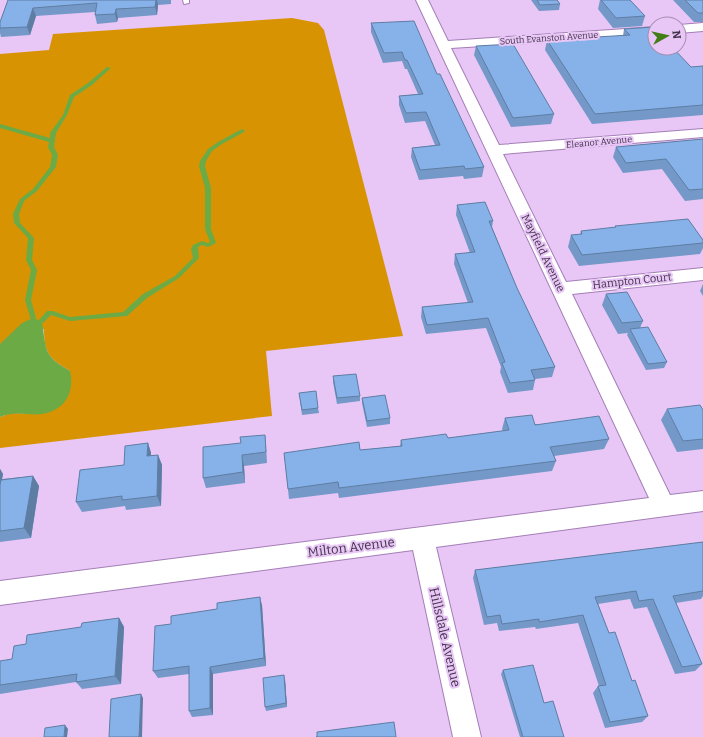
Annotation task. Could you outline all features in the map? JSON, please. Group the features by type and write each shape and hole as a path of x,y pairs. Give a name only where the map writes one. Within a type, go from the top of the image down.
{"street":[{"name":"Mayfield Avenue","path":"422,0 664,506"},
{"path":"687,28 703,27"},
{"name":"South Evanston Avenue","path":"444,45 647,31"},
{"name":"Eleanor Avenue","path":"494,150 703,133"},
{"name":"Hampton Court","path":"560,289 703,274"},
{"name":"Milton Avenue","path":"0,593 703,501"},
{"name":"Hillsdale Avenue","path":"422,538 467,737"}],"shaded area":[{"path":"292,18 318,23 324,30 403,336 266,351 272,416 0,448 0,417 11,413 42,414 70,371 53,359 50,355 45,344 44,329 0,344 0,54 49,50 53,34"},
{"path":"33,318 41,321 46,348 50,356 57,363 70,371 71,386 67,399 57,409 51,412 43,414 12,414 0,417 0,344 22,323"}],"building":[{"path":"8,0 156,0 155,7 116,9 115,14 95,15 97,3 33,8 27,27 0,28 0,22"},
{"path":"537,0 557,0 560,4 540,5"},
{"path":"601,0 630,0 645,16 616,18"},
{"path":"685,0 703,0 703,13 698,13"},
{"path":"414,21 437,74 440,74 484,167 465,169 464,166 420,170 412,148 440,145 426,112 406,113 399,96 423,94 402,52 384,53 371,23"},
{"path":"647,27 647,56 681,56 691,67 703,66 703,105 595,114 547,40 630,35 624,29"},
{"path":"513,44 554,114 513,118 476,46"},
{"path":"703,139 703,189 689,190 666,159 626,163 616,147"},
{"path":"485,202 493,221 489,221 517,288 555,367 531,370 535,380 510,383 502,363 505,362 488,318 427,325 422,307 473,302 455,254 475,252 457,205"},
{"path":"688,219 703,240 703,243 582,255 571,235 582,234 581,231 616,227 615,226"},
{"path":"627,292 643,321 622,323 606,294"},
{"path":"648,327 667,362 648,364 630,329"},
{"path":"356,374 360,396 337,398 333,376"},
{"path":"316,391 318,408 302,410 299,393"},
{"path":"385,395 390,418 367,421 362,398"},
{"path":"700,405 703,410 703,439 683,441 667,409"},
{"path":"532,415 535,425 599,416 609,439 550,447 556,461 339,488 338,482 288,489 284,453 359,442 360,450 402,446 401,440 446,434 448,438 509,430 505,418"},
{"path":"265,435 266,452 242,455 243,472 203,478 203,447 241,443 240,437"},
{"path":"148,443 147,456 158,455 157,496 122,500 122,496 76,502 80,470 124,465 125,446"},
{"path":"33,476 24,528 0,531 1,480"},
{"path":"703,542 703,591 673,596 702,664 682,667 653,599 639,601 636,591 595,597 609,633 615,632 632,681 635,680 648,716 610,722 598,686 606,685 583,615 539,622 539,619 502,624 500,615 487,617 475,570"},
{"path":"260,597 264,658 210,667 210,708 189,711 189,666 153,671 155,626 171,624 171,616 217,609 217,603"},
{"path":"119,618 115,676 76,682 77,674 0,685 0,661 12,659 14,646 26,644 27,635 81,627 82,623"},
{"path":"533,665 544,703 553,701 564,737 523,737 503,670"},
{"path":"284,675 286,703 265,707 263,678"},
{"path":"141,694 139,737 109,737 111,699"},
{"path":"394,722 396,737 317,737 317,732"},
{"path":"65,725 64,737 44,737 45,728"}],"waterway":[{"path":"52,141 53,133 65,115 72,96 90,84 109,68"},
{"path":"0,126 52,141"},
{"path":"41,321 49,313 70,319 125,314 145,296 177,277 196,258 194,249 195,246 202,243 208,245 213,243 208,229 208,188 202,166 203,161 210,150 242,131"},
{"path":"33,318 28,300 34,270 29,260 31,238 17,223 16,214 22,200 35,190 53,167 55,155 51,147 52,141"}]}
